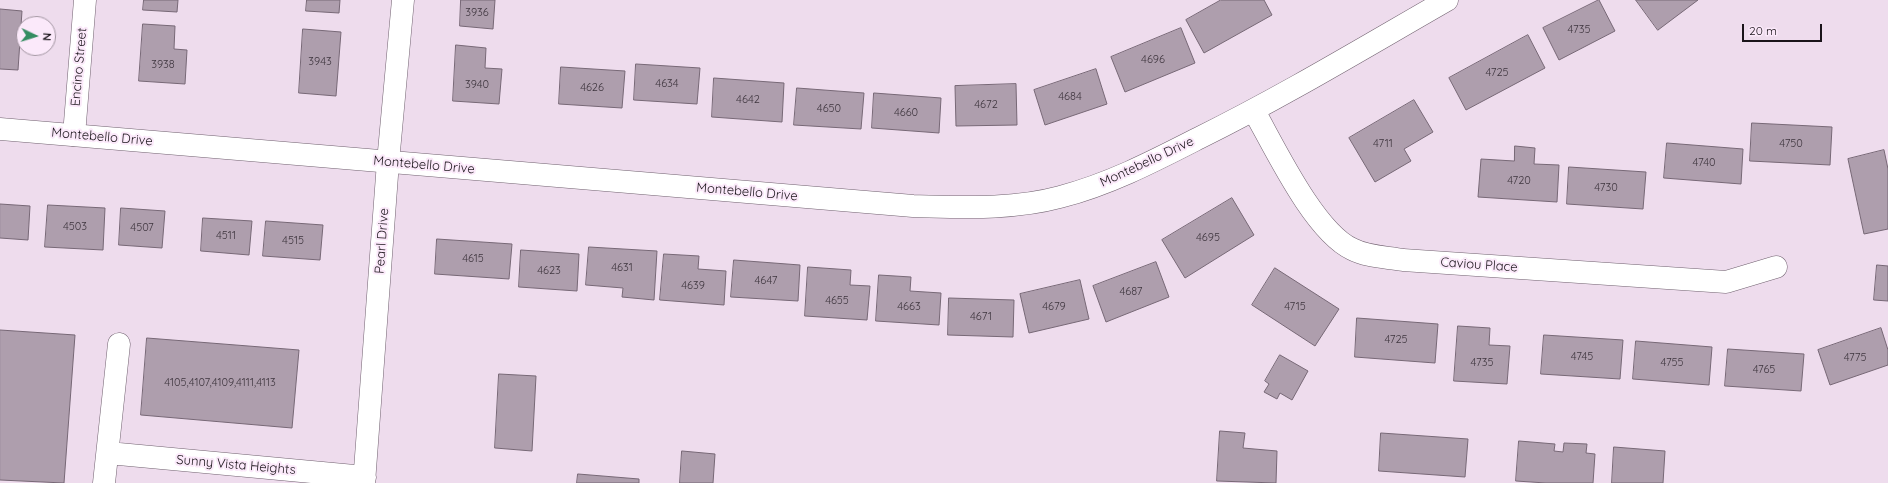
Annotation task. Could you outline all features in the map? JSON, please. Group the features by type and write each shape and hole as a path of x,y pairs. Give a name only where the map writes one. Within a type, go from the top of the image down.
{"street":[{"name":"Encino Street","path":"74,135 85,0"},
{"name":"Pearl Drive","path":"364,480 388,162 403,0"},
{"name":"Montebello Drive","path":"0,129 913,206 991,207 1026,204 1060,197 1095,186 1134,171 1254,111 1448,0"},
{"name":"Caviou Place","path":"1254,111 1294,183 1313,212 1334,237 1352,249 1370,255 1403,260 1726,282 1776,267"},
{"path":"104,483 119,344"},
{"name":"Sunny Vista Heights","path":"108,453 364,480"}],"building":[{"path":"144,0 178,0 177,12 143,10"},
{"path":"307,0 340,0 339,13 306,11"},
{"path":"461,0 495,0 493,29 460,26"},
{"path":"1221,0 1264,0 1272,15 1204,53 1186,20"},
{"path":"1599,0 1615,31 1559,60 1543,28"},
{"path":"1636,0 1698,0 1658,30"},
{"path":"0,9 22,11 22,16 16,16 16,56 19,56 18,70 0,69"},
{"path":"143,24 175,26 174,49 187,50 185,84 139,81"},
{"path":"1181,28 1195,63 1125,92 1111,57"},
{"path":"303,29 341,32 336,96 299,93"},
{"path":"1528,35 1545,68 1466,110 1449,78"},
{"path":"456,45 486,48 485,68 502,69 499,104 453,101"},
{"path":"636,64 700,68 697,104 634,100"},
{"path":"561,67 625,71 622,108 559,104"},
{"path":"1096,69 1107,104 1045,125 1034,90"},
{"path":"714,78 784,83 782,122 712,117"},
{"path":"1016,84 1017,125 956,126 955,86"},
{"path":"797,88 864,93 861,129 794,125"},
{"path":"874,93 941,98 939,133 872,128"},
{"path":"1414,100 1433,132 1404,149 1411,161 1375,182 1349,138"},
{"path":"1752,123 1832,127 1830,165 1750,161"},
{"path":"1667,143 1743,149 1741,184 1664,178"},
{"path":"1515,146 1535,148 1534,164 1559,165 1557,202 1478,197 1481,159 1514,161"},
{"path":"1884,150 1888,169 1888,229 1864,234 1848,159"},
{"path":"1569,167 1646,172 1643,209 1567,204"},
{"path":"1232,198 1254,235 1185,278 1162,240"},
{"path":"0,204 30,206 28,240 0,238"},
{"path":"48,205 105,208 103,250 45,247"},
{"path":"121,208 165,211 162,248 119,245"},
{"path":"203,218 252,221 249,255 201,251"},
{"path":"266,221 323,225 320,260 263,256"},
{"path":"437,239 512,244 509,279 435,274"},
{"path":"589,247 657,251 654,300 622,297 623,288 586,285"},
{"path":"521,250 579,254 577,291 519,287"},
{"path":"664,254 699,256 698,269 726,271 724,305 660,300"},
{"path":"734,260 800,265 798,301 731,297"},
{"path":"1156,262 1169,297 1106,322 1093,286"},
{"path":"1877,265 1888,266 1888,301 1874,300"},
{"path":"808,267 851,270 850,285 870,286 867,320 805,316"},
{"path":"1275,268 1339,309 1315,346 1252,305"},
{"path":"879,275 911,277 910,291 941,293 939,325 876,321"},
{"path":"1080,280 1089,319 1029,333 1020,294"},
{"path":"949,298 1014,300 1013,337 948,335"},
{"path":"1357,318 1438,324 1435,363 1355,357"},
{"path":"1458,326 1490,328 1489,345 1510,346 1507,384 1454,381"},
{"path":"1881,328 1888,350 1888,365 1830,385 1818,350"},
{"path":"0,330 75,335 64,483 0,480"},
{"path":"1544,335 1623,340 1620,379 1541,374"},
{"path":"147,338 299,350 292,428 141,415"},
{"path":"1636,341 1712,347 1709,385 1633,379"},
{"path":"1728,349 1804,354 1801,391 1725,386"},
{"path":"1280,355 1308,371 1292,400 1280,393 1277,399 1264,392 1269,384 1265,381"},
{"path":"499,374 536,376 532,451 495,448"},
{"path":"1220,431 1245,433 1243,448 1277,451 1276,483 1217,481"},
{"path":"1381,433 1468,439 1465,477 1379,471"},
{"path":"1519,441 1555,444 1554,451 1563,452 1564,443 1587,444 1586,453 1595,454 1593,483 1546,483 1516,481"},
{"path":"1614,447 1665,451 1663,483 1612,483"},
{"path":"682,451 715,454 713,483 680,483"},
{"path":"578,474 639,479 639,483 577,483"}]}
